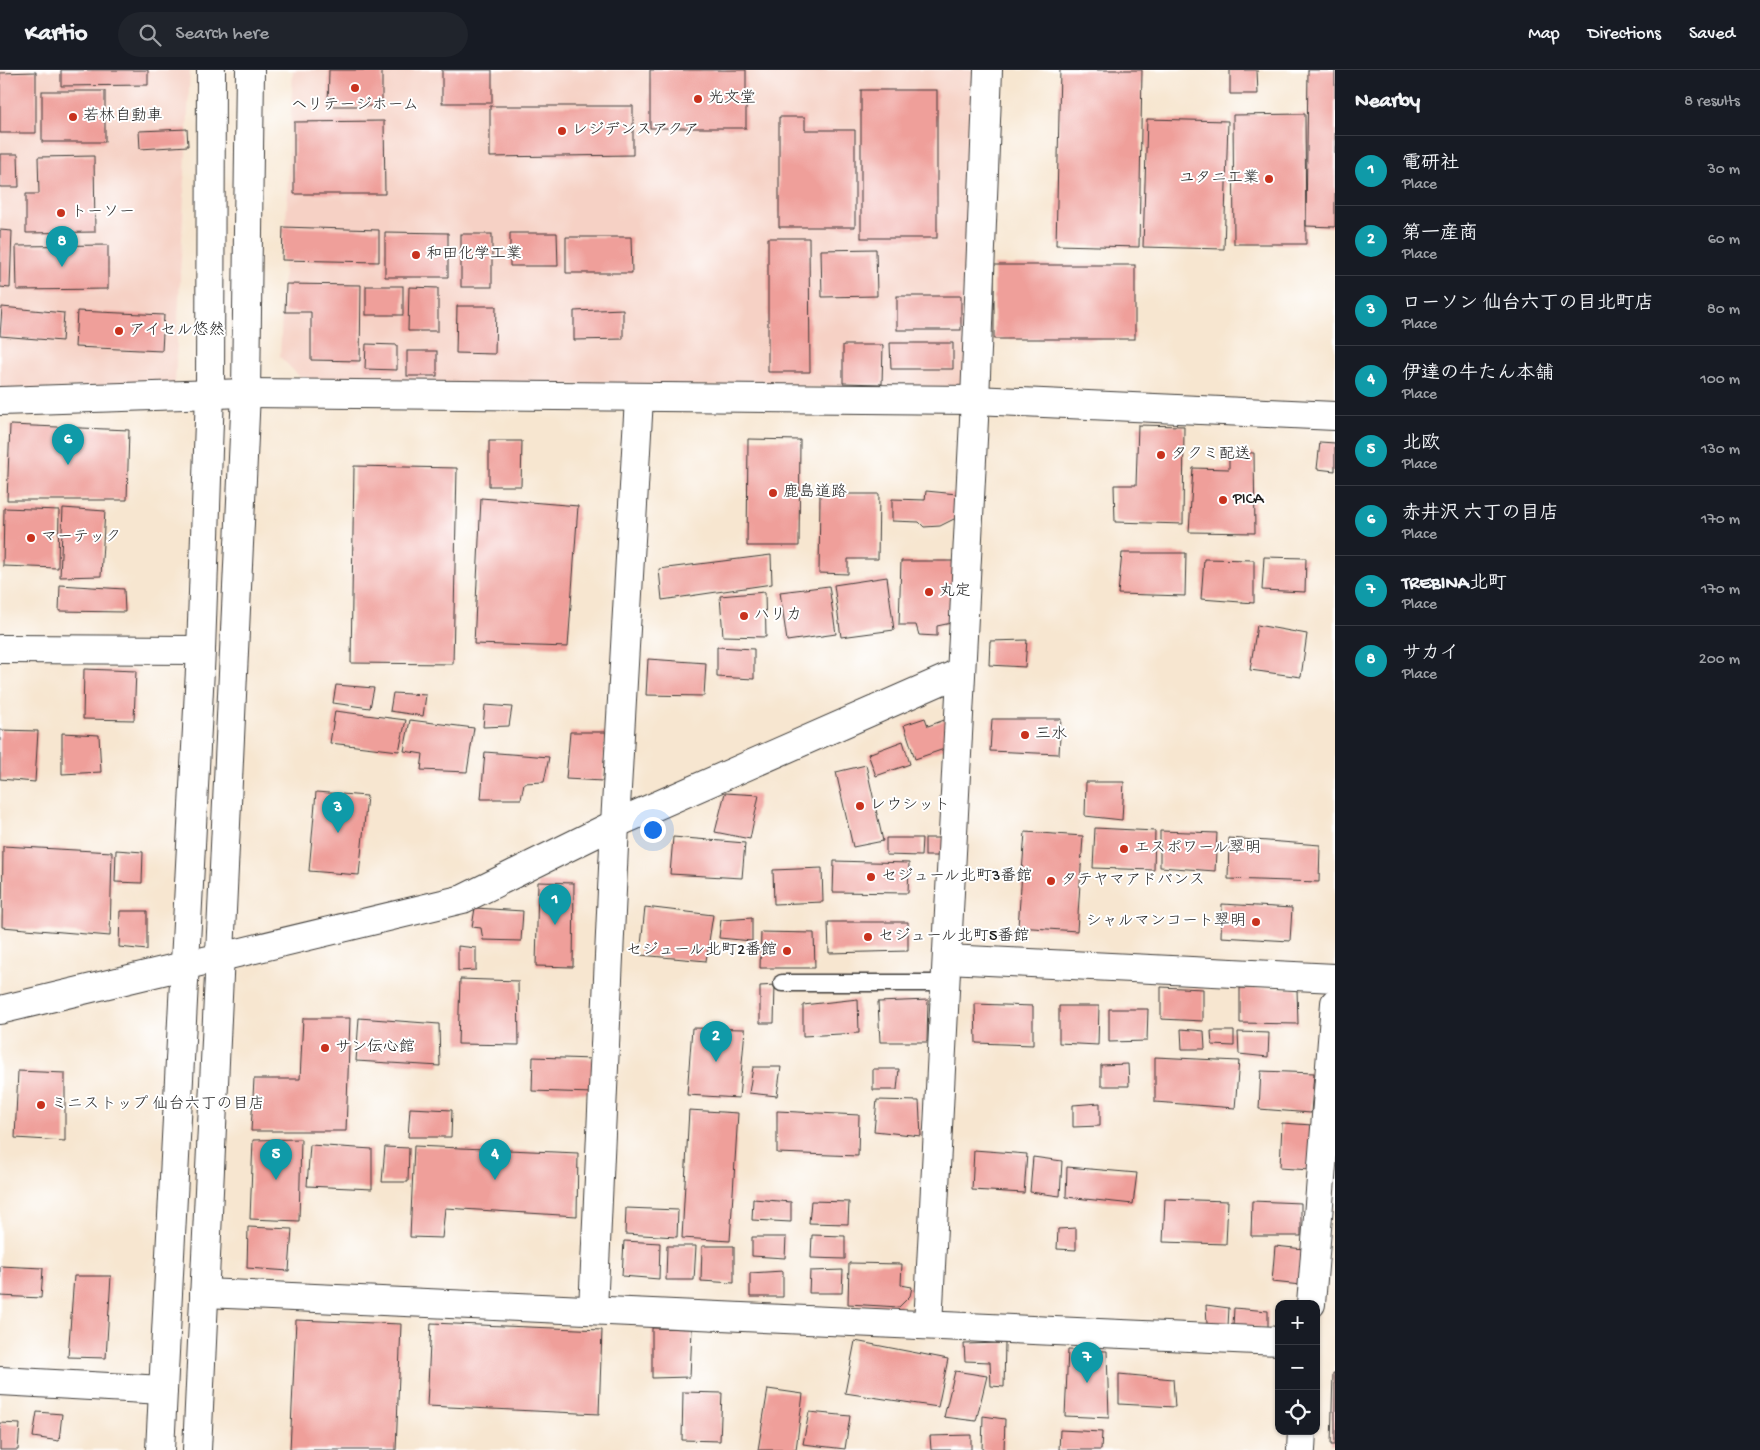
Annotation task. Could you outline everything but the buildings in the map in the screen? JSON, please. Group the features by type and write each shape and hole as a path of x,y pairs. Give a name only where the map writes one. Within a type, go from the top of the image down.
{"street":[{"path":"160,1450 201,650 210,394 211,70"},
{"path":"197,1450 222,958 246,393 250,70"},
{"path":"928,1325 975,400 988,70"},
{"path":"0,401 246,393 975,400 1335,416"},
{"path":"593,1310 616,824 639,398"},
{"path":"0,649 201,650"},
{"path":"0,1010 464,899 616,824 961,672"},
{"path":"946,971 1335,978"},
{"path":"1312,1300 1326,1235 1335,1002"},
{"path":"204,1293 1275,1342"},
{"path":"0,1381 163,1390"},
{"path":"1301,1450 1302,1435"}],"lane":[{"path":"782,983 946,971"}],"shaded area":[{"path":"0,70 190,70 175,383 0,391"},
{"path":"293,70 977,70 967,389 305,382 280,357"}],"place":[{"name":"ヘリテージホーム","path":"355,88"},
{"name":"光文堂","path":"698,99"},
{"name":"若林自動車","path":"73,117"},
{"name":"レジデンスアクア","path":"562,131"},
{"name":"ユタニ工業","path":"1269,179"},
{"name":"トーソー","path":"61,213"},
{"name":"和田化学工業","path":"416,255"},
{"name":"サカイ","path":"62,267"},
{"name":"アイセル悠然","path":"119,331"},
{"name":"タクミ配送","path":"1161,455"},
{"name":"赤井沢 六丁の目店","path":"68,465"},
{"name":"鹿島道路","path":"773,493"},
{"name":"PICA","path":"1223,500"},
{"name":"マーテック","path":"31,538"},
{"name":"丸定","path":"929,592"},
{"name":"ハリカ","path":"744,616"},
{"name":"三水","path":"1025,735"},
{"name":"レウシット","path":"860,806"},
{"name":"ローソン 仙台六丁の目北町店","path":"338,833"},
{"name":"エスポワール翠明","path":"1124,849"},
{"name":"セジュール北町3番館","path":"871,877"},
{"name":"タテヤマアドバンス","path":"1051,881"},
{"name":"シャルマンコート翠明","path":"1256,922"},
{"name":"電研社","path":"555,925"},
{"name":"セジュール北町5番館","path":"868,937"},
{"name":"セジュール北町2番館","path":"787,951"},
{"name":"サン伝心館","path":"325,1048"},
{"name":"第一産商","path":"716,1062"},
{"name":"ミニストップ 仙台六丁の目店","path":"41,1105"},
{"name":"北欧","path":"276,1180"},
{"name":"伊達の牛たん本舗","path":"495,1180"},
{"name":"TREBINA北町","path":"1087,1383"}]}
